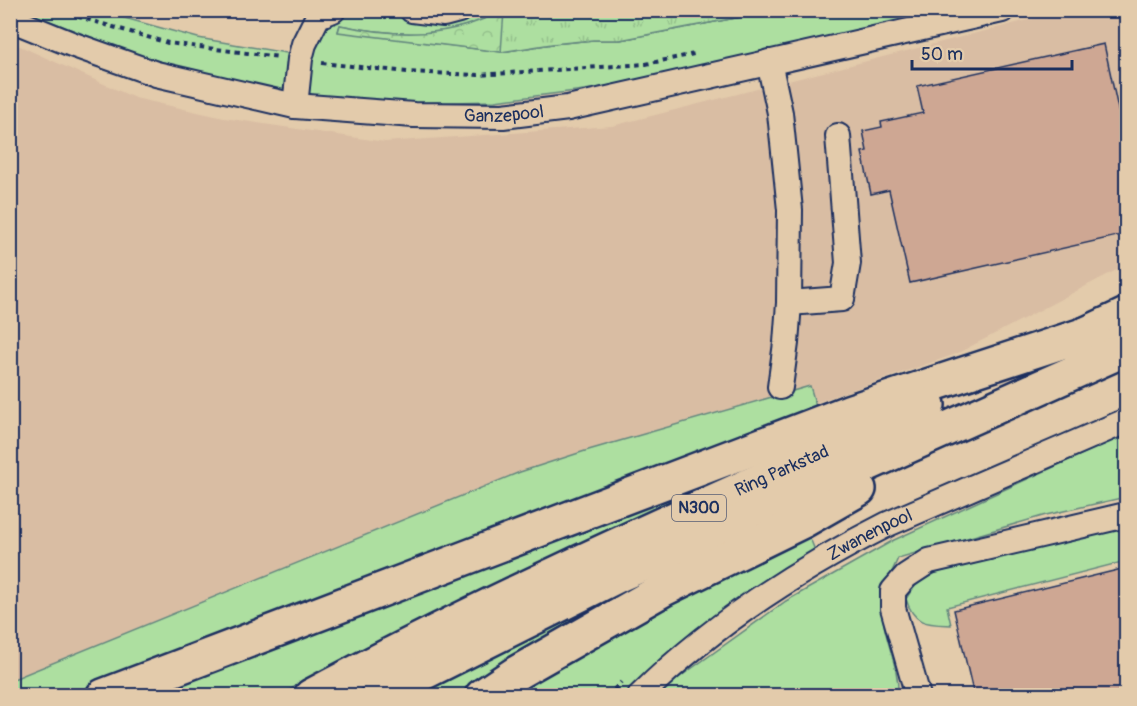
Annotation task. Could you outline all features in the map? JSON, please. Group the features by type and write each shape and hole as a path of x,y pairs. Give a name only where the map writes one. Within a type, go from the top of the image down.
{"highway":[{"name":"Ring Parkstad","path":"311,696 393,652 606,549 1126,315"},
{"name":"N300","path":"103,696 851,411 1092,332"},
{"name":"Ring Parkstad","path":"377,696 619,575 1126,349"},
{"name":"N300","path":"482,696 518,672 664,589 803,521 1047,385"}],"street":[{"path":"295,105 306,30 318,16 333,10"},
{"path":"412,10 444,14 459,10"},
{"name":"Ganzepool","path":"10,19 156,74 295,105 414,115 503,116 568,108 1002,10"},
{"path":"769,62 780,113 790,210 789,303 780,387"},
{"path":"789,303 842,299 848,264 838,136"},
{"name":"Zwanenpool","path":"640,696 701,641 762,598 853,542 888,524 1126,421"},
{"path":"918,696 893,608 893,591 906,576 929,561 1126,515"}],"path":[{"path":"61,10 78,18 168,43 407,72 478,75 646,64 700,53"}],"shaded area":[{"path":"1063,11 1126,11 1126,265 956,354 116,644 11,696 11,42 135,98 224,118 385,142 612,126"}],"green space":[{"path":"502,10 772,11 620,40 552,44 501,52 338,32 340,25 382,32 443,31 463,26"},
{"path":"504,10 772,11 620,40 552,44 501,52"},
{"path":"24,11 99,11 198,38 292,54 308,11 502,11 463,27 443,31 382,32 340,25 338,31 501,52 552,44 620,40 772,11 963,11 592,89 495,101 410,103 328,97 259,86 196,71 137,55"},
{"path":"810,386 818,413 229,640 79,695 11,696 11,680 520,472"},
{"path":"1126,434 1126,497 1046,515 898,558 886,583 882,610 896,671 898,695 656,696 786,601 894,540"},
{"path":"809,442 324,671 280,695 127,696"},
{"path":"1126,527 1126,561 947,607 951,625 922,621 909,608 906,599 913,589 920,582 938,572"},
{"path":"806,528 816,553 721,611 662,657 624,695 498,696"},
{"path":"671,574 474,695 412,696 530,637"}],"building":[{"path":"1104,44 1126,146 1126,234 910,283 889,190 871,194 862,152 867,151 863,131 882,127 881,122 923,113 917,86"},
{"path":"1126,568 1126,696 974,696 954,610"}]}
